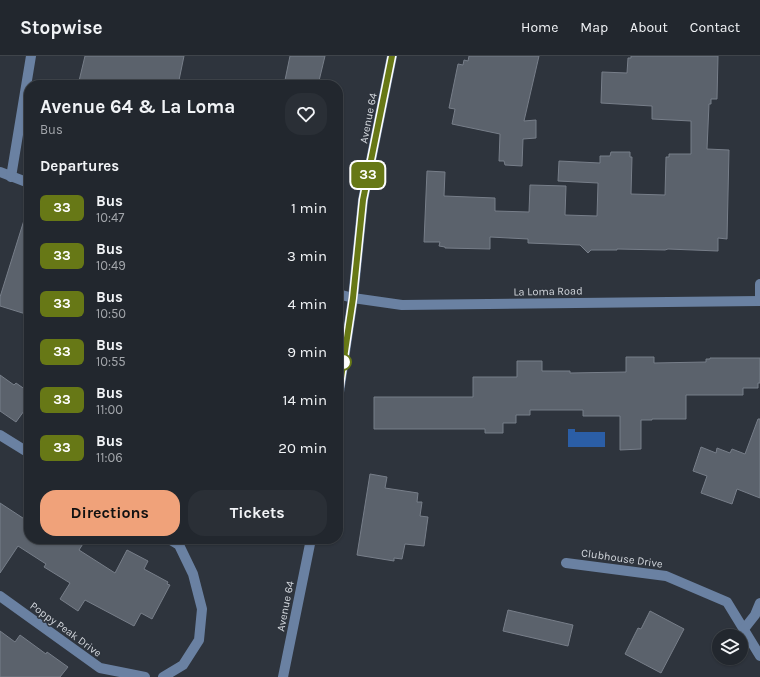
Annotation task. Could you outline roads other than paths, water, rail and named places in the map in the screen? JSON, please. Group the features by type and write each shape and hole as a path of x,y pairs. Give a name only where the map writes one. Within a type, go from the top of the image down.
{"street":[{"path":"27,80 31,56"},
{"name":"Avenue 64","path":"343,365 353,298 363,200 392,56"},
{"path":"11,176 24,98"},
{"path":"0,172 24,181"},
{"path":"760,284 760,300"},
{"name":"La Loma Road","path":"343,295 402,305 760,300"},
{"path":"0,435 24,450"},
{"path":"163,677 183,665 199,640 202,610 193,574 177,544"},
{"name":"Avenue 64","path":"284,677 310,544"},
{"name":"Clubhouse Drive","path":"566,563 666,576 727,602 744,629"},
{"name":"Poppy Peak Drive","path":"0,596 100,668 146,677"},
{"path":"744,629 755,615 760,603"},
{"name":"Clubhouse Drive","path":"748,636 760,656"}],"water":[{"path":"568,429 575,429 575,432 605,432 605,447 568,447"}]}
